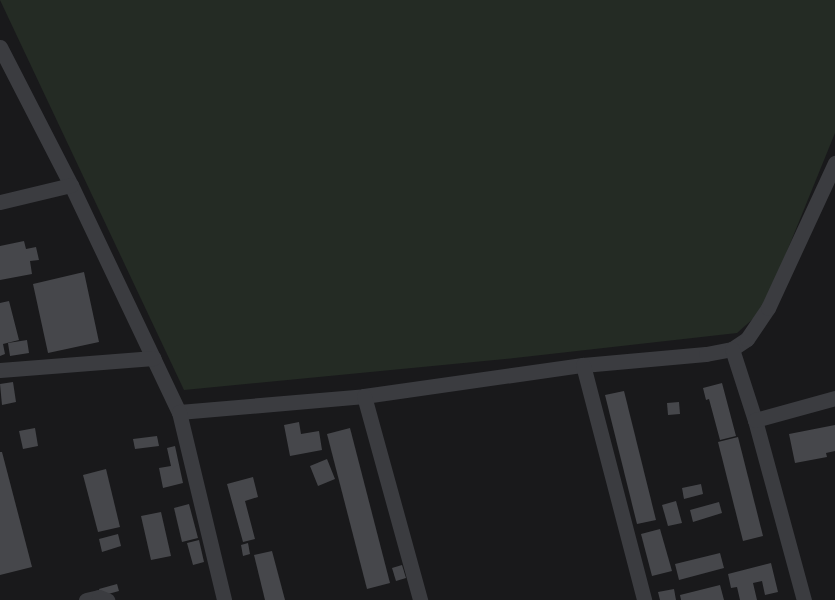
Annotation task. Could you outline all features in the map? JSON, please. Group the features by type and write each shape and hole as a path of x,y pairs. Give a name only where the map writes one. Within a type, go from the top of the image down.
{"street":[{"path":"1,51 71,185 179,412 224,600"},
{"path":"179,412 364,396 583,365 706,354 732,349 746,339 768,308 831,181 835,163"},
{"path":"0,202 71,185"},
{"path":"732,349 755,420 804,600"},
{"path":"0,370 154,358"},
{"path":"583,365 644,600"},
{"path":"364,396 420,600"},
{"path":"755,420 835,398"},
{"path":"86,600 99,597 107,600"}],"shaded area":[{"path":"0,0 835,0 835,133 772,288 755,317 737,333 505,359 184,390"}],"building":[{"path":"24,241 26,249 36,247 39,260 30,261 32,274 0,280 0,246"},
{"path":"84,272 99,342 48,353 33,284"},
{"path":"9,301 19,340 3,344 5,354 0,356 0,303"},
{"path":"27,340 29,353 10,356 8,343"},
{"path":"13,382 16,402 2,405 0,384"},
{"path":"722,383 736,436 720,440 709,399 706,400 703,388"},
{"path":"624,391 656,520 637,524 605,395"},
{"path":"679,402 680,414 668,415 667,403"},
{"path":"299,422 301,434 319,431 322,450 290,456 284,425"},
{"path":"835,425 835,451 826,453 827,457 795,463 789,434"},
{"path":"35,428 38,446 23,449 19,431"},
{"path":"350,428 390,583 367,589 327,434"},
{"path":"157,436 159,446 135,449 133,439"},
{"path":"738,437 763,536 743,541 718,442"},
{"path":"175,446 183,483 163,488 159,468 171,466 167,448"},
{"path":"0,452 2,452 32,567 0,575"},
{"path":"327,459 335,479 318,486 310,466"},
{"path":"106,469 120,527 98,532 83,475"},
{"path":"253,477 258,497 245,501 255,539 243,542 227,484"},
{"path":"701,484 703,494 684,499 682,488"},
{"path":"676,501 682,523 668,526 662,505"},
{"path":"719,502 722,513 693,522 690,510"},
{"path":"189,504 198,538 182,542 174,508"},
{"path":"161,512 171,556 151,560 141,516"},
{"path":"660,529 672,571 652,576 641,534"},
{"path":"118,534 121,546 102,552 99,539"},
{"path":"199,540 204,562 193,565 187,543"},
{"path":"248,543 250,554 243,556 241,545"},
{"path":"272,551 285,600 265,600 254,555"},
{"path":"720,553 724,568 679,580 675,564"},
{"path":"771,563 778,592 765,595 762,581 753,583 757,600 740,600 737,587 731,588 728,574"},
{"path":"402,565 406,578 396,581 392,568"},
{"path":"117,584 119,591 101,596 99,589"},
{"path":"720,585 724,600 681,600 680,595"},
{"path":"674,589 676,600 660,600 658,592"}]}
